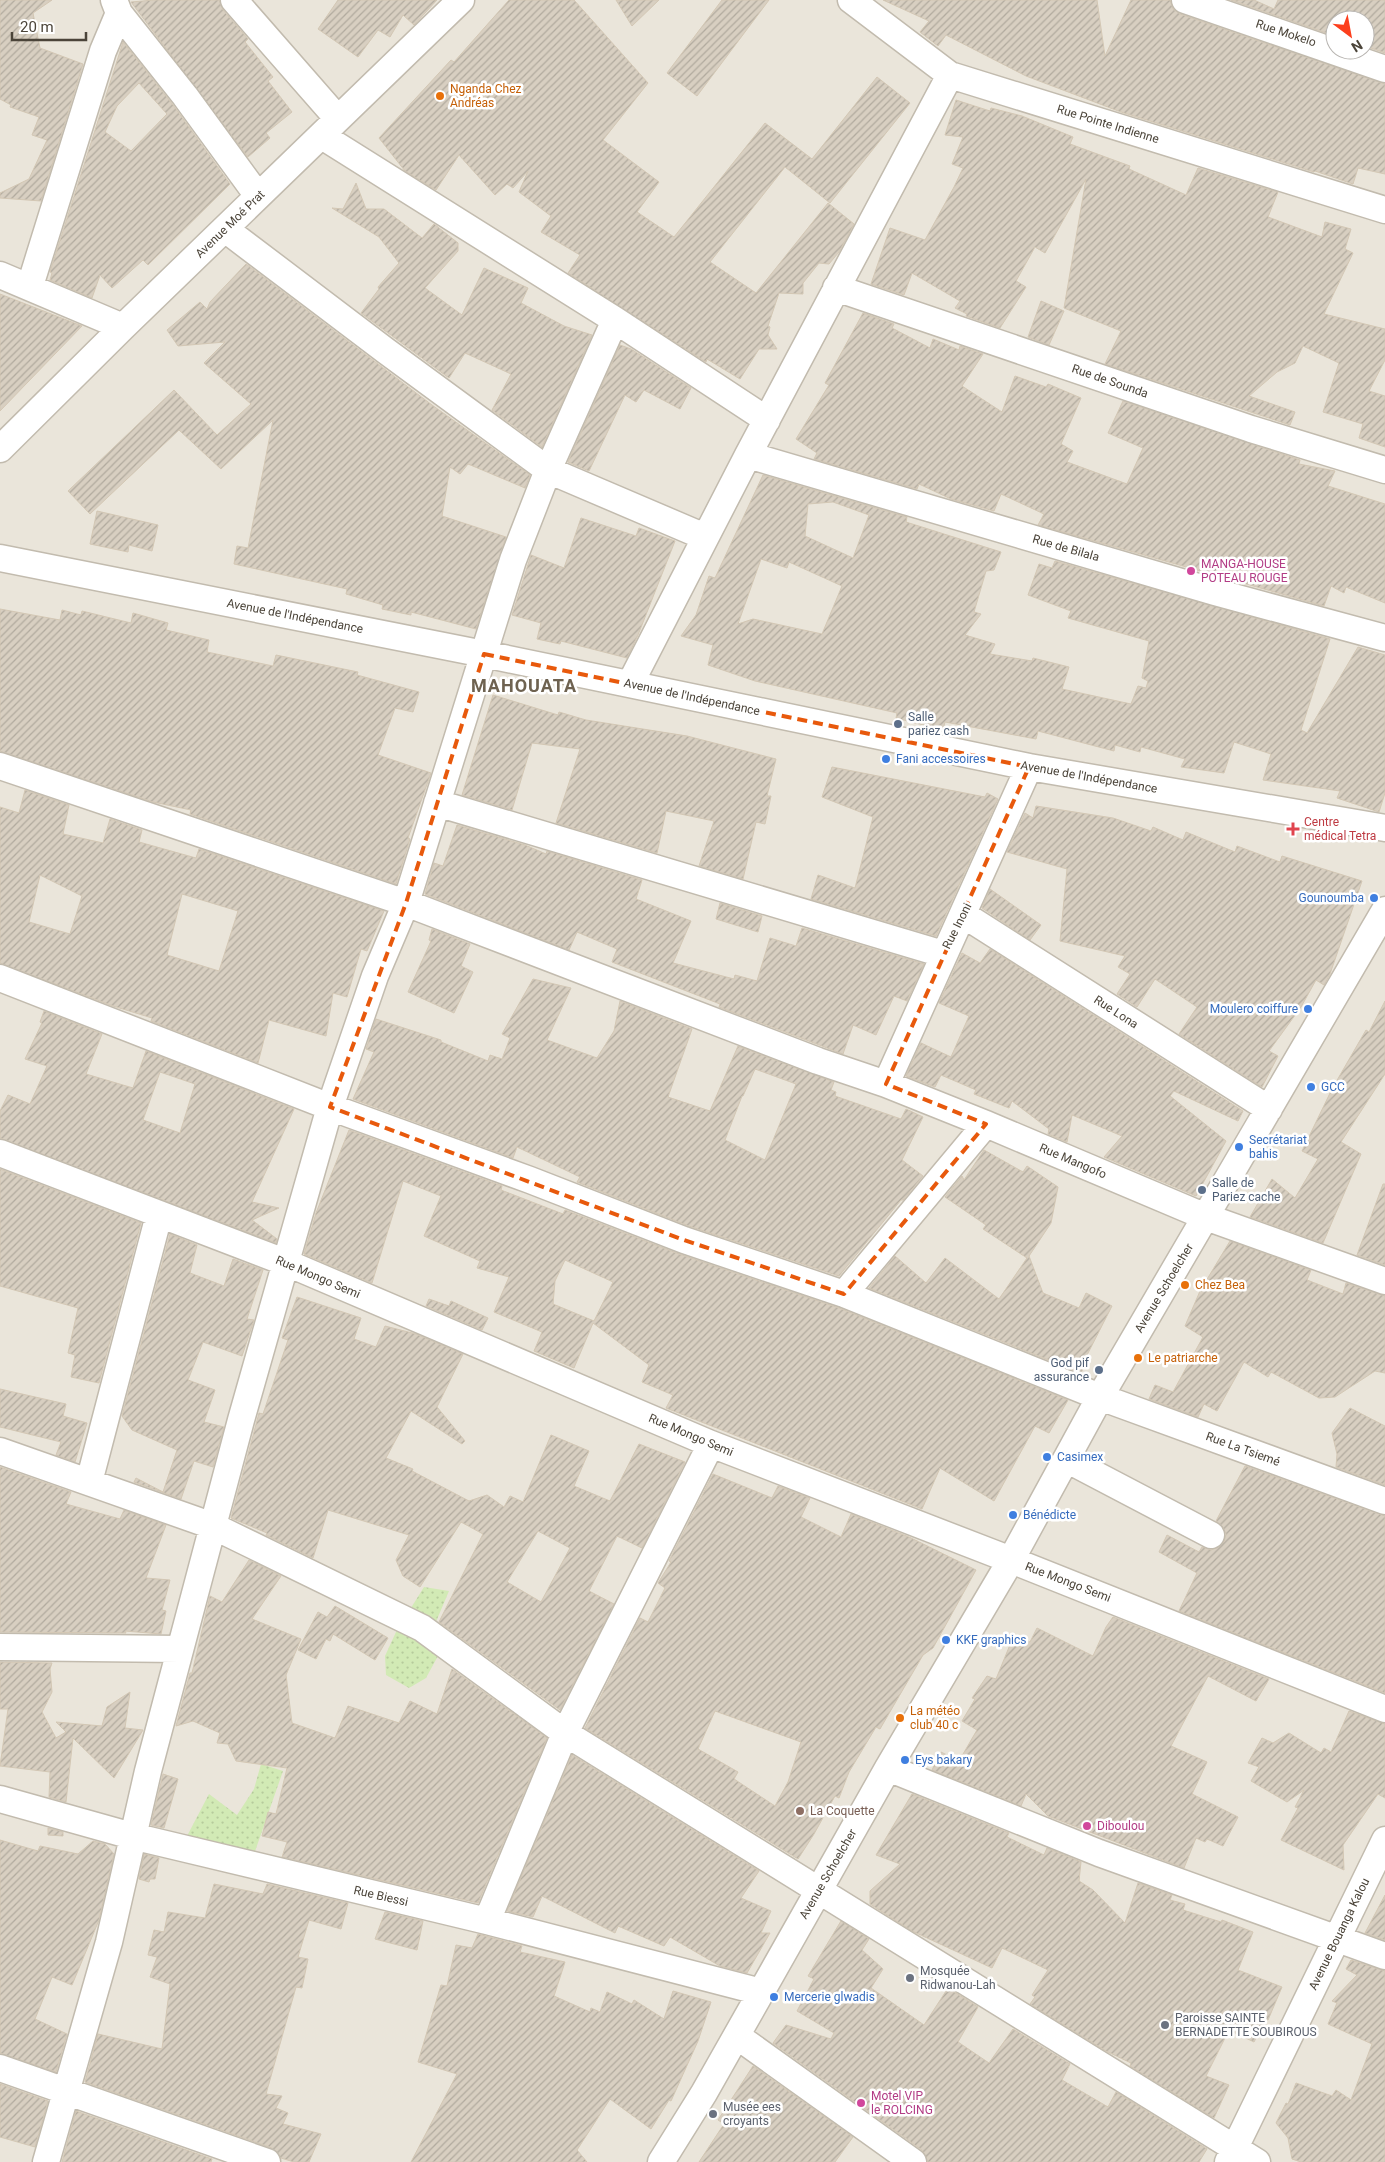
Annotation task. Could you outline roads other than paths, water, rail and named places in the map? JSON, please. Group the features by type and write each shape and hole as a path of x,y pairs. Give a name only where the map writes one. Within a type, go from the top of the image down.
{"street":[{"path":"234,0 330,127 615,320 767,420"},
{"name":"Avenue Moé Prat","path":"0,449 123,327 461,0"},
{"name":"Rue Pointe Indienne","path":"851,0 950,75 1385,210"},
{"name":"Rue Mokelo","path":"1186,0 1385,69"},
{"path":"116,6 258,196"},
{"path":"30,286 116,6"},
{"path":"630,684 748,454 950,75"},
{"path":"225,229 386,351 548,470 705,537"},
{"path":"0,275 30,286 123,327"},
{"name":"Rue de Sounda","path":"836,288 1251,430 1385,470"},
{"path":"46,2162 109,1942 132,1836 179,1649 241,1420 330,1107 375,976 406,902 513,560 548,470 615,320"},
{"name":"Rue de Bilala","path":"748,454 1215,592 1385,638"},
{"name":"Avenue de l'Indépendance","path":"0,558 484,654 1029,767 1385,828"},
{"name":"Rue Mangofo","path":"0,766 406,902 762,1039 886,1084 1206,1217 1385,1282"},
{"name":"Rue Inoni","path":"886,1084 943,954 964,915 1029,767"},
{"path":"437,802 943,954"},
{"name":"Avenue Schoelcher","path":"661,2162 737,2036 888,1768 1011,1560 1100,1397 1385,910"},
{"name":"Rue Lona","path":"964,915 1269,1109"},
{"name":"Rue La Tsiemé","path":"0,978 330,1107 521,1176 684,1240 844,1294 1100,1397 1385,1501"},
{"path":"844,1294 986,1124"},
{"name":"Rue Mongo Semi","path":"0,1153 287,1263 711,1444 1011,1560 1385,1709"},
{"path":"89,1482 159,1215"},
{"path":"487,1921 565,1733 711,1444"},
{"path":"0,1451 213,1526 422,1628 565,1733 1231,2155 1257,2162"},
{"path":"1066,1458 1211,1535"},
{"path":"0,1647 179,1649"},
{"path":"888,1768 1099,1853 1385,1956"},
{"name":"Rue Biessi","path":"0,1800 132,1836 487,1921 761,1992"},
{"name":"Avenue Bouanga Kalou","path":"1231,2155 1385,1840"},
{"path":"737,2036 913,2162"},
{"path":"0,2068 267,2162"}],"place":[{"name":"Nganda Chez Andréas","path":"440,96"},
{"name":"MANGA-HOUSE POTEAU ROUGE","path":"1191,571"},
{"name":"Salle pariez cash","path":"898,724"},
{"name":"Fani accessoires","path":"886,759"},
{"name":"Centre médical Tetra","path":"1293,829"},
{"name":"Gounoumba","path":"1374,898"},
{"name":"Moulero coiffure","path":"1308,1009"},
{"name":"GCC","path":"1311,1087"},
{"name":"Secrétariat bahis","path":"1239,1147"},
{"name":"Salle de Pariez cache","path":"1202,1190"},
{"name":"Chez Bea","path":"1185,1285"},
{"name":"Le patriarche","path":"1138,1358"},
{"name":"God pif assurance","path":"1099,1370"},
{"name":"Casimex","path":"1047,1457"},
{"name":"Bénédicte","path":"1013,1515"},
{"name":"KKF graphics","path":"946,1640"},
{"name":"La météo club 40 c","path":"900,1718"},
{"name":"Eys bakary","path":"905,1760"},
{"name":"La Coquette","path":"800,1811"},
{"name":"Diboulou","path":"1087,1826"},
{"name":"Mosquée Ridwanou-Lah","path":"910,1978"},
{"name":"Mercerie glwadis","path":"774,1997"},
{"name":"Paroisse SAINTE BERNADETTE SOUBIROUS","path":"1165,2025"},
{"name":"Motel VIP le ROLCING","path":"861,2103"},
{"name":"Musée ees croyants","path":"713,2114"}],"district":[{"name":"MAHOUATA","path":"524,686"}]}
